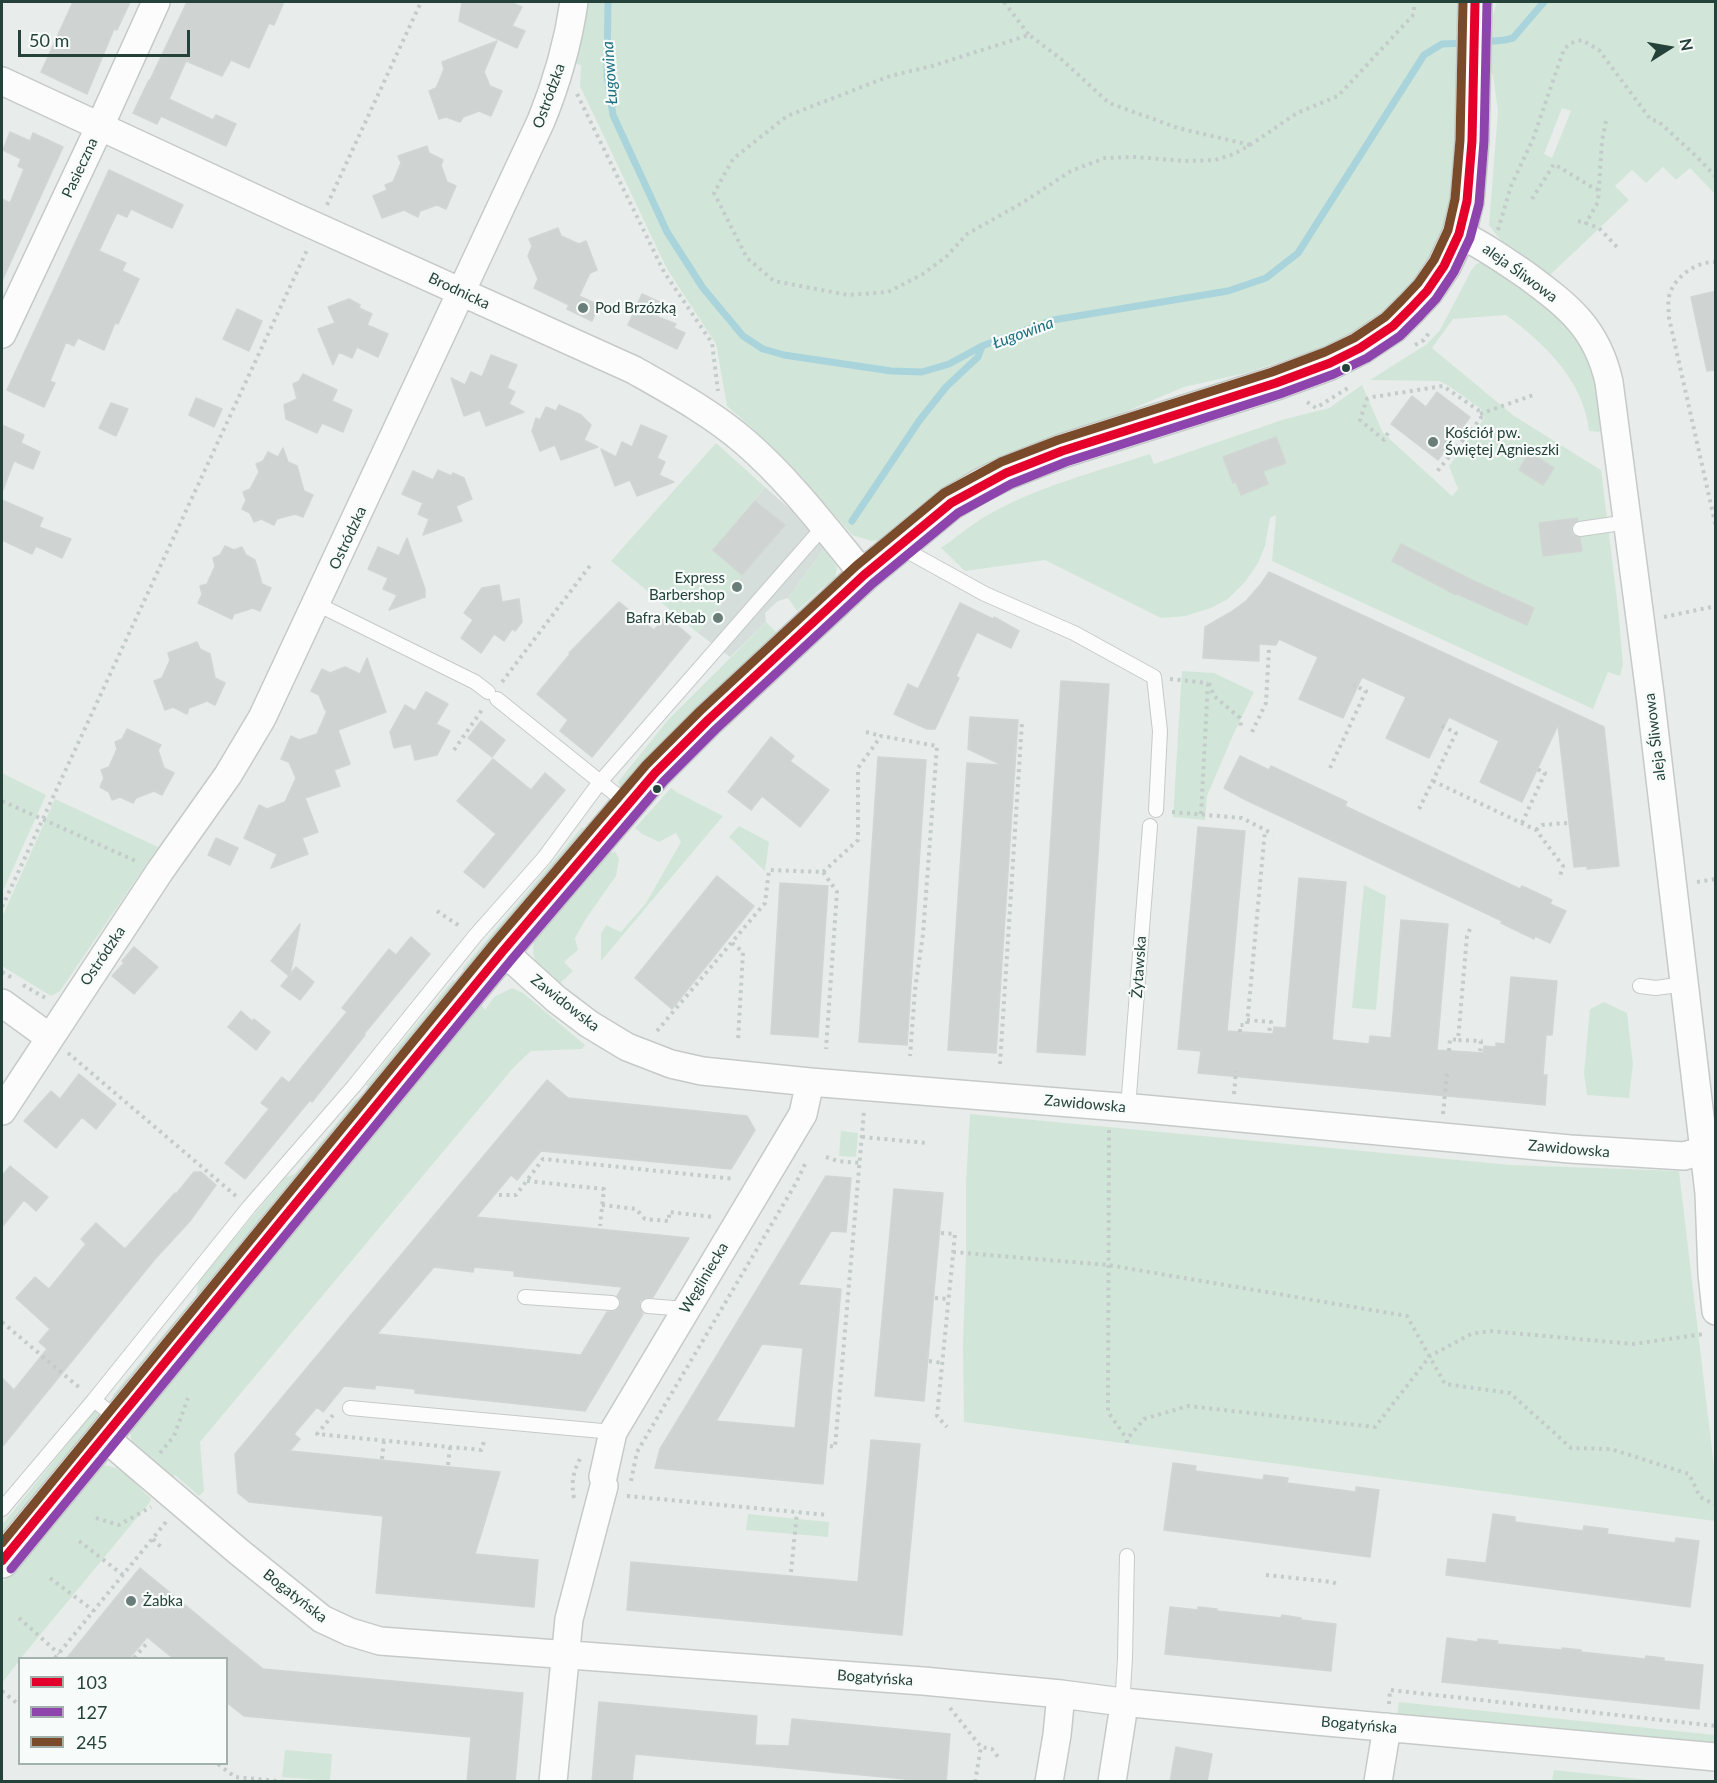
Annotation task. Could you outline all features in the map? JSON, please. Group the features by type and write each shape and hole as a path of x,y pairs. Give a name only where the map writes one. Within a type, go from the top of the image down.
{"street":[{"name":"Pasieczna","path":"2,334 156,2"},
{"name":"Ostródzka","path":"2,1111 160,871 228,775 262,718 541,121 564,54 574,2"},
{"path":"2,1561 105,1418 489,943 629,805 655,774 708,720 864,575 951,503 981,485 1062,451 1276,383 1350,355 1393,326 1427,291 1444,266 1459,234 1467,201 1475,9"},
{"name":"Brodnicka","path":"2,81 634,370 743,440 795,491 864,575"},
{"name":"aleja Śliwowa","path":"1459,234 1491,250 1570,309 1589,332 1602,354 1609,382 1650,694 1684,984 1710,1149 1712,1274 1710,1322"},
{"name":"Zawidowska","path":"489,943 589,1024 627,1047 671,1064 702,1071 1570,1149 1684,1156 1710,1149"},
{"path":"2,1003 49,1037"},
{"name":"Węgliniecka","path":"553,1782 569,1619 612,1486 613,1432 803,1114 810,1082"},
{"name":"Bogatyńska","path":"105,1418 239,1552 322,1620 380,1641 951,1684 1061,1694 1122,1710 1387,1727 1716,1757"},
{"path":"1049,1782 1061,1694"},
{"path":"1112,1782 1122,1710"},
{"path":"1378,1782 1387,1727"}],"lane":[{"path":"1580,529 1628,522"},
{"path":"489,943 544,858 600,783 824,526"},
{"path":"898,546 985,594 1074,633 1154,677 1160,731 1156,810"},
{"path":"317,604 475,682 629,805"},
{"name":"Żytawska","path":"1119,1107 1150,826"},
{"path":"1640,986 1656,988 1684,984"},
{"path":"2,1509 105,1418 249,1207 366,1094"},
{"path":"525,1297 612,1303"},
{"path":"648,1306 686,1309"},
{"path":"350,1408 613,1432"},
{"path":"1122,1710 1127,1556"}],"path":[{"path":"2,907 421,2"},
{"path":"1004,2 1029,35 1060,58 1109,103 1178,128 1250,145"},
{"path":"1029,35 932,66 890,76 787,116 733,159 714,193 747,258 774,281 848,295 888,292 923,274 947,256 967,234 985,222 1022,203 1071,171 1105,158 1135,157 1185,161 1215,159 1234,154 1297,113 1338,96 1414,14 1414,2"},
{"path":"1491,250 1511,186 1533,139 1564,49 1571,43 1582,40 1599,50 1651,120 1658,121 1716,177"},
{"path":"558,74 571,82 664,272 712,343 720,406 712,418"},
{"path":"1586,223 1598,202 1602,141 1606,121"},
{"path":"1532,199 1554,164 1599,190"},
{"path":"1578,221 1599,228 1617,247"},
{"path":"1716,262 1708,262 1684,274 1674,286 1668,301 1716,527"},
{"path":"1388,434 1384,440 1360,420 1367,399 1443,386 1478,410 1481,418 1435,474"},
{"path":"1480,414 1536,394"},
{"path":"454,750 592,563"},
{"path":"1654,620 1716,606"},
{"path":"1252,732 1266,703 1269,648"},
{"path":"1154,677 1208,683"},
{"path":"1208,683 1214,696 1240,718 1241,727"},
{"path":"1201,814 1208,683"},
{"path":"1330,768 1365,691 1354,685"},
{"path":"1000,1064 1023,722"},
{"path":"1419,810 1456,733 1440,725"},
{"path":"867,732 937,746 910,1056"},
{"path":"651,1029 658,1032 765,903 769,870 823,872 858,840 858,768 881,736"},
{"path":"1522,823 1545,773 1535,768"},
{"path":"1433,781 1536,830 1563,866 1559,879"},
{"path":"2,801 160,871"},
{"path":"1171,812 1242,818 1273,834"},
{"path":"1536,830 1542,825 1567,823"},
{"path":"1240,1032 1240,1025 1246,1025 1247,1020 1265,830"},
{"path":"823,872 837,892 826,1049"},
{"path":"437,911 489,943"},
{"path":"1458,1040 1467,936 1470,929"},
{"path":"732,943 743,951 738,1041"},
{"path":"2,972 49,1000"},
{"path":"1247,1020 1271,1022 1269,1032"},
{"path":"49,1037 249,1207"},
{"path":"1449,1051 1450,1039 1481,1041 1480,1051"},
{"path":"1233,1105 1236,1071"},
{"path":"1443,1123 1447,1073"},
{"path":"830,1446 836,1447 864,1107"},
{"path":"1119,1107 1108,1265 1108,1412 1127,1441 1144,1419 1188,1406 1375,1427 1430,1356 1471,1334 1490,1331 1632,1344 1710,1322"},
{"path":"862,1137 927,1143"},
{"path":"826,1157 838,1161 860,1163"},
{"path":"499,1195 516,1195 543,1159 742,1179"},
{"path":"631,1481 637,1452 796,1183 805,1163"},
{"path":"526,1181 604,1189 600,1226"},
{"path":"602,1205 636,1209 645,1219 669,1221 669,1212 714,1217"},
{"path":"941,1233 954,1234 937,1416 947,1427"},
{"path":"953,1252 1108,1265 1407,1316 1445,1384 1510,1393 1571,1448 1611,1449 1689,1474 1700,1497 1716,1505"},
{"path":"935,1298 948,1299"},
{"path":"2,1322 105,1418"},
{"path":"930,1361 942,1363"},
{"path":"159,1463 160,1453 174,1436 188,1398"},
{"path":"335,1413 317,1434 481,1450 490,1421"},
{"path":"382,1459 384,1440"},
{"path":"448,1466 450,1447"},
{"path":"612,1486 828,1515"},
{"path":"96,1518 119,1525 157,1503"},
{"path":"791,1572 797,1512"},
{"path":"57,1657 172,1515"},
{"path":"153,1539 162,1548"},
{"path":"79,1541 123,1575"},
{"path":"1266,1575 1332,1582 1340,1585"},
{"path":"50,1578 94,1611"},
{"path":"19,1618 59,1654"},
{"path":"136,1657 148,1642"},
{"path":"951,1684 950,1708 981,1747 992,1749 999,1756"},
{"path":"1387,1727 1390,1690 1716,1726"},
{"path":"2,1691 18,1704"},
{"path":"975,1782 981,1747"},
{"path":"219,1765 235,1777 286,1782"}],"shaded area":[{"path":"765,487 791,510 824,549 788,598 778,601 765,613 766,622 730,657 698,633 742,575 713,550"}],"green space":[{"path":"586,2 1466,2 1458,181 1438,251 1402,296 1383,313 1342,341 1246,373 1184,387 1082,430 897,537 872,541 852,535 796,471 727,406 716,344 667,269 580,86 581,65 576,64"},
{"path":"1497,2 1715,2 1715,194 1690,168 1676,180 1663,167 1646,183 1632,170 1615,186 1629,200 1549,276 1506,247 1489,225 1498,111 1491,72 1492,17","holes":["1562,108 1571,111 1552,158 1544,154"]},
{"path":"1487,261 1531,290 1574,330 1592,363 1605,421 1599,432 1589,431 1586,413 1579,396 1560,365 1534,338 1506,315 1453,319 1432,348 1514,416 1601,470 1623,665 1620,676 1608,672 1593,709 1272,561 1276,515 1270,518 1265,546 1258,563 1245,582 1228,599 1211,608 1185,616 1161,618 1045,560 965,571 941,548 986,516 1045,488 1150,454 1154,464 1285,419 1329,408 1362,385 1383,433 1452,496 1458,489 1449,466 1484,419 1481,409 1439,381 1370,380 1427,344 1440,330 1476,264","holes":["1276,437 1286,463 1263,471 1268,484 1242,494 1236,482 1233,483 1223,457","1539,458 1554,468 1542,485 1528,475","1577,518 1581,551 1543,556 1539,523","1401,544 1465,577 1456,595 1392,561","1462,596 1534,608 1526,625"]},
{"path":"716,443 765,487 713,550 742,575 698,633 611,561"},
{"path":"824,549 837,567 835,579 797,611 788,598"},
{"path":"766,622 780,636 621,788 618,782 668,720"},
{"path":"1182,671 1214,673 1254,692 1207,796 1205,820 1173,817"},
{"path":"2,773 46,795 2,893"},
{"path":"671,788 723,816 601,961 601,934 606,925 621,932 646,903 681,842 676,833 659,842 635,828"},
{"path":"55,799 158,847 60,991 51,996 2,966 2,917"},
{"path":"739,826 769,842 765,871 729,837"},
{"path":"582,827 592,836 472,978 462,969"},
{"path":"608,849 612,853 615,851 619,859 616,876 575,938 578,950 564,962 573,971 557,986 535,960 533,947 535,939"},
{"path":"1364,885 1386,896 1376,1010 1352,1008"},
{"path":"453,980 463,988 376,1093 366,1085"},
{"path":"512,988 523,993 585,1045 582,1049 531,1051 514,1067 200,1442 204,1491 199,1496 175,1475 170,1482 132,1444 130,1431 134,1418 480,1004 485,1010 494,997"},
{"path":"1604,1002 1627,1013 1633,1064 1629,1098 1587,1095 1584,1073 1590,1009"},
{"path":"356,1099 364,1107 120,1403 112,1396 197,1294 198,1281 286,1177 295,1174"},
{"path":"970,1114 1511,1165 1679,1171 1715,1475 1715,1521 964,1422 966,1183"},
{"path":"841,1131 858,1133 856,1157 839,1156"},
{"path":"96,1409 108,1419 2,1549 2,1525"},
{"path":"102,1465 118,1469 130,1477 151,1498 22,1657 18,1657 18,1662 2,1683 2,1583 67,1500"},
{"path":"748,1514 829,1522 828,1537 746,1530"},
{"path":"1399,1702 1715,1735 1715,1750 1397,1717"},
{"path":"285,1750 332,1754 330,1781 282,1777"},
{"path":"1554,1770 1658,1781 1552,1781"}],"building":[{"path":"73,2 130,2 117,30 114,29 87,94 41,72"},
{"path":"187,2 284,2 274,25 269,23 249,68 231,60 222,76 186,61 169,99 213,120 216,115 236,124 226,146 161,116 157,124 133,113"},
{"path":"462,2 510,2 522,7 512,26 525,31 517,48 459,21"},
{"path":"497,41 484,72 490,86 502,91 491,116 479,111 463,117 460,122 446,117 439,119 429,91 436,88 444,69 442,62"},
{"path":"10,132 30,141 33,133 63,147 2,281 2,199 10,203 24,169 18,166 21,159 3,150"},
{"path":"427,146 429,153 443,160 441,165 447,182 456,186 446,209 437,205 420,211 418,217 404,210 382,218 373,196 387,190 385,185 393,182 401,163 398,156"},
{"path":"109,170 183,205 172,228 131,209 127,217 117,213 99,251 126,263 122,271 139,279 118,324 115,323 104,350 78,338 74,346 66,342 50,381 55,383 44,407 7,390"},
{"path":"558,228 561,236 579,244 586,241 597,270 590,273 579,296 599,305 592,321 567,309 569,305 534,288 538,279 528,256 532,246 529,239"},
{"path":"1716,291 1716,370 1707,371 1691,297"},
{"path":"642,294 664,304 658,317 676,324 674,328 685,333 677,349 628,325"},
{"path":"349,299 360,305 359,308 372,314 367,325 388,334 378,357 357,347 352,358 339,352 333,365 318,329 335,323 328,307"},
{"path":"237,309 262,321 249,351 223,339"},
{"path":"491,355 517,365 507,388 515,392 509,404 524,412 486,426 480,410 464,416 451,378 465,385 471,372 482,377"},
{"path":"303,374 337,390 332,401 352,410 343,432 322,423 317,433 286,419 284,405 297,399 293,384 299,381"},
{"name":"Kościół pw. Świętej Agnieszki","path":"1437,392 1470,417 1438,460 1391,424 1412,396 1426,407"},
{"path":"196,398 222,409 214,427 189,415"},
{"path":"111,403 128,409 116,436 99,428"},
{"path":"559,405 581,415 591,425 584,440 598,447 561,460 555,445 540,451 532,431 536,418 540,420 546,407 556,411"},
{"path":"2,425 24,435 21,443 40,452 33,469 14,461 3,490"},
{"path":"641,425 667,436 657,458 665,462 659,475 674,482 637,496 630,480 615,486 601,449 616,457 622,442 632,447"},
{"path":"1276,437 1286,463 1263,471 1268,484 1241,495 1236,482 1233,483 1223,457"},
{"path":"283,448 288,462 297,466 304,491 313,495 303,517 295,514 277,519 274,525 261,519 254,522 250,513 242,509 246,500 243,492 250,489 259,472 256,464 263,461 268,452 278,457"},
{"path":"1529,452 1554,468 1543,485 1519,470"},
{"path":"438,470 451,476 453,473 464,478 472,499 456,506 462,521 423,535 429,519 418,514 423,503 402,494 413,471 433,480"},
{"path":"2,500 43,518 39,527 71,539 62,558 36,546 32,554 2,540"},
{"path":"755,501 785,525 742,575 713,550"},
{"path":"1577,518 1571,530 1573,535 1580,538 1582,551 1543,556 1539,523"},
{"path":"407,538 425,589 425,597 389,610 397,595 383,589 388,578 368,569 378,547 399,556"},
{"path":"1401,544 1534,608 1527,625 1456,595 1392,561"},
{"path":"225,546 234,550 242,547 246,555 255,560 262,584 271,588 260,611 253,608 234,614 232,619 198,603 202,594 200,586 207,584 215,566 213,558 220,555"},
{"path":"1269,572 1604,727 1619,866 1587,869 1587,866 1574,867 1558,725 1522,802 1480,782 1499,741 1449,717 1429,758 1386,738 1406,697 1362,677 1343,718 1299,699 1318,657 1279,639 1276,645 1259,644 1259,661 1203,658 1205,627 1246,601"},
{"path":"499,585 502,602 519,599 522,622 515,631 512,629 504,641 494,634 481,653 461,638 473,620 464,613 482,588"},
{"path":"619,602 654,630 666,616 691,637 592,757 560,731 568,720 537,694 569,653"},
{"path":"960,603 993,619 994,617 1019,631 1011,648 977,632 935,729 927,729 894,714 908,684 918,689"},
{"path":"197,642 200,649 210,654 215,678 225,683 215,705 207,701 189,708 187,714 173,707 165,710 154,681 162,678 170,660 168,653"},
{"path":"367,658 386,712 338,730 350,764 334,770 340,786 305,798 318,832 302,838 308,854 271,868 277,854 244,838 259,805 267,809 285,802 296,778 289,762 281,759 291,736 299,740 317,734 327,711 319,695 311,691 322,669 330,673 345,667 360,674"},
{"path":"1061,681 1109,684 1085,1055 1037,1052"},
{"path":"426,692 448,704 436,724 450,731 437,755 415,760 411,744 394,748 390,732 405,705 415,711"},
{"path":"970,717 1018,720 996,1053 948,1050 967,763 1002,765 968,749"},
{"path":"481,721 505,740 492,757 468,738"},
{"path":"127,729 161,745 158,750 164,768 174,773 162,795 154,791 136,798 133,803 120,797 112,800 109,792 100,787 104,778 101,770 109,767 117,749 115,742 122,739"},
{"path":"771,737 794,756 790,761 829,790 800,827 762,796 751,810 728,792"},
{"path":"1240,756 1269,770 1271,766 1347,802 1345,806 1520,889 1522,886 1552,900 1550,904 1566,911 1550,943 1535,936 1534,939 1501,923 1502,921 1224,788"},
{"path":"878,757 926,760 907,1045 859,1042"},
{"path":"493,759 531,790 545,773 565,790 484,888 464,872 496,834 457,801"},
{"path":"1198,827 1245,831 1227,1031 1273,1034 1274,1027 1286,1028 1299,878 1346,882 1332,1040 1369,1044 1370,1036 1391,1038 1401,920 1448,924 1437,1050 1483,1053 1484,1046 1496,1047 1496,1043 1505,1044 1511,977 1557,981 1552,1035 1546,1035 1543,1075 1547,1075 1545,1105 1198,1073 1201,1051 1178,1049"},
{"path":"216,838 238,848 230,865 208,855"},
{"path":"717,876 754,906 672,1009 635,978"},
{"path":"780,883 828,886 818,1037 771,1034"},
{"path":"300,924 290,975 296,967 314,982 300,1000 281,986 289,976 271,961"},
{"path":"411,937 430,954 312,1102 310,1100 245,1179 225,1163 269,1109 261,1103 282,1077 289,1083 347,1012 342,1008 389,949 396,955"},
{"path":"134,947 158,967 134,994 112,976"},
{"path":"241,1011 270,1032 256,1050 228,1027"},
{"path":"79,1074 116,1104 96,1129 82,1117 56,1148 24,1121 51,1091 60,1099"},
{"path":"547,1080 568,1098 747,1116 755,1130 731,1169 541,1151 517,1180 511,1175 476,1217 689,1238 653,1297 640,1301 643,1314 585,1411 415,1393 415,1389 375,1385 375,1389 344,1386 323,1412 317,1407 294,1434 300,1439 290,1451 500,1472 475,1554 538,1560 534,1607 376,1593 383,1516 249,1502 238,1493 235,1454","holes":["434,1267 473,1272 474,1267 514,1271 514,1276 622,1287 617,1296 621,1304 616,1311 607,1312 581,1355 377,1334"]},
{"path":"10,1166 48,1197 36,1211 24,1200 2,1227 2,1176"},
{"path":"194,1172 201,1172 216,1185 190,1221 155,1259 2,1447 2,1378 14,1390 47,1349 39,1342 50,1329 16,1298 35,1277 49,1289 86,1244 81,1239 96,1223 125,1249"},
{"path":"826,1176 851,1178 846,1232 831,1231 798,1285 841,1289 823,1484 655,1468 660,1449","holes":["762,1344 803,1348 795,1428 716,1421"]},
{"path":"894,1189 943,1193 924,1401 875,1396"},
{"path":"871,1440 920,1444 902,1635 627,1610 631,1562 858,1582"},
{"path":"1173,1463 1196,1466 1195,1471 1263,1480 1264,1475 1288,1478 1287,1483 1356,1492 1356,1487 1379,1490 1370,1557 1164,1530"},
{"path":"1493,1514 1515,1517 1515,1522 1583,1531 1584,1526 1608,1529 1607,1534 1675,1543 1676,1538 1699,1541 1690,1607 1446,1575 1448,1559 1486,1563"},
{"path":"140,1568 263,1669 523,1693 515,1782 467,1782 471,1737 244,1716 228,1704 228,1657 172,1657 147,1637 131,1657 68,1657"},
{"path":"1170,1607 1198,1610 1198,1607 1281,1618 1282,1615 1301,1618 1301,1620 1336,1624 1331,1671 1165,1654"},
{"path":"1447,1638 1478,1642 1478,1639 1498,1641 1497,1644 1562,1650 1562,1648 1645,1659 1646,1656 1664,1658 1664,1661 1703,1665 1699,1709 1442,1682"},
{"path":"599,1702 757,1716 755,1745 789,1746 792,1719 950,1734 946,1782 905,1782 905,1779 635,1754 632,1782 592,1782"},
{"path":"1176,1747 1212,1754 1207,1782 1170,1782"}],"waterway":[{"name":"Ługowina","path":"608,2 607,75 613,115 667,232 703,288 743,336 763,349 784,355 891,371 922,372 949,364 982,346 1053,320 1228,291 1266,278 1298,253 1424,55 1442,44 1466,43"},
{"name":"Ługowina","path":"1484,42 1513,38 1544,2"},
{"path":"852,521 919,421 946,387 978,357 982,346"}],"transit line":[{"name":"245","path":"2,1543 494,943 646,765 700,711 856,566 944,493 1001,462 1058,440 1272,372 1325,352 1354,338 1385,317 1402,300 1418,283 1434,260 1448,230 1455,199 1460,140 1463,2"},
{"name":"103","path":"2,1561 503,951 655,773 708,720 864,575 951,503 1006,473 1062,451 1276,383 1330,363 1360,348 1393,326 1411,308 1427,291 1444,266 1459,234 1467,201 1472,141 1475,2"},
{"name":"127","path":"11,1569 512,959 664,781 716,729 872,584 958,513 1011,484 1066,462 1280,394 1334,374 1367,358 1400,336 1420,316 1436,299 1454,272 1470,238 1479,204 1484,141 1487,2"}],"place":[{"name":"Pod Brzózką","path":"583,308"},
{"name":"Kościół pw. Świętej Agnieszki","path":"1433,442"},
{"name":"Express Barbershop","path":"737,587"},
{"name":"Bafra Kebab","path":"718,618"},
{"name":"Żabka","path":"131,1601"}]}
